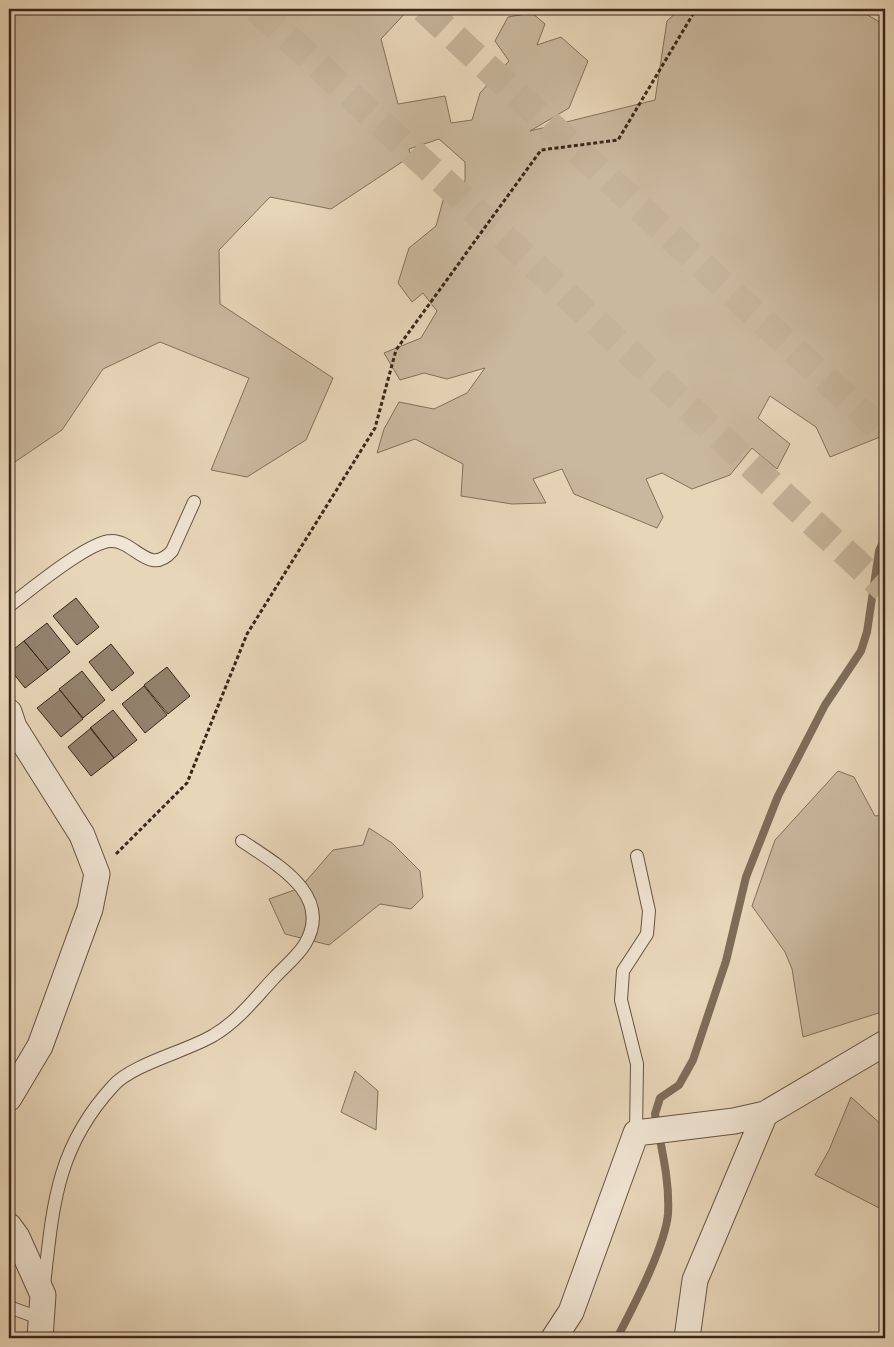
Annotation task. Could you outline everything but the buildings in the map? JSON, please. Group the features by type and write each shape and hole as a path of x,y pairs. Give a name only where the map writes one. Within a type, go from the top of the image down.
{"street":[{"path":"9,712 19,735 82,836 98,874 90,909 40,1046 9,1098"},
{"path":"554,1338 571,1312 645,1132 734,1121 764,1114 885,1043"},
{"path":"687,1338 695,1280 764,1114"},
{"path":"9,1226 17,1237 42,1318"}],"lane":[{"path":"9,606 88,550 110,540 119,541 147,559 166,558 172,551 194,502"},
{"path":"9,1307 42,1318 53,1204 72,1143 94,1107 115,1083 140,1068 214,1035 244,1011 305,944 314,918 308,898 291,875 242,841"},
{"path":"636,856 649,911 647,934 623,971 620,1000 637,1064 645,1132"}],"path":[{"path":"98,874 187,783 247,634 375,428 396,350 541,150 618,140 696,9"}],"shaded area":[{"path":"9,9 409,9 381,39 398,104 445,96 451,123 472,120 480,93 509,61 495,41 508,17 532,13 545,24 537,45 561,37 588,61 569,108 530,131 655,100 667,21 680,9 857,9 885,25 885,435 830,457 816,427 770,396 758,418 790,444 777,469 752,448 730,475 692,489 662,473 646,479 663,517 657,528 574,494 562,469 533,479 546,503 512,504 461,496 463,464 415,439 377,453 384,429 399,402 434,409 467,393 485,368 447,379 424,373 400,380 384,353 421,338 437,311 423,293 412,302 398,283 409,248 436,226 444,197 465,181 465,162 439,139 409,149 411,156 331,209 270,197 219,250 220,304 333,378 306,440 247,477 211,470 249,378 160,342 103,369 62,430 9,466"},
{"path":"838,771 854,777 875,816 885,815 885,1011 803,1037 792,969 785,952 752,906 775,840"},
{"path":"369,828 392,843 420,871 423,897 411,909 380,904 329,945 285,934 269,899 300,888 333,850 363,845"},
{"path":"355,1071 378,1091 376,1130 341,1112"},
{"path":"851,1097 885,1128 885,1211 815,1175 829,1150"}],"waterway":[{"path":"617,1338 655,1260 666,1228 668,1189 655,1114 660,1098 679,1085 693,1060 726,961 746,877 778,796 825,705 861,651 867,632 879,551 885,538"}],"tunnel":[{"path":"257,9 885,589"},
{"path":"424,9 885,434"}]}
